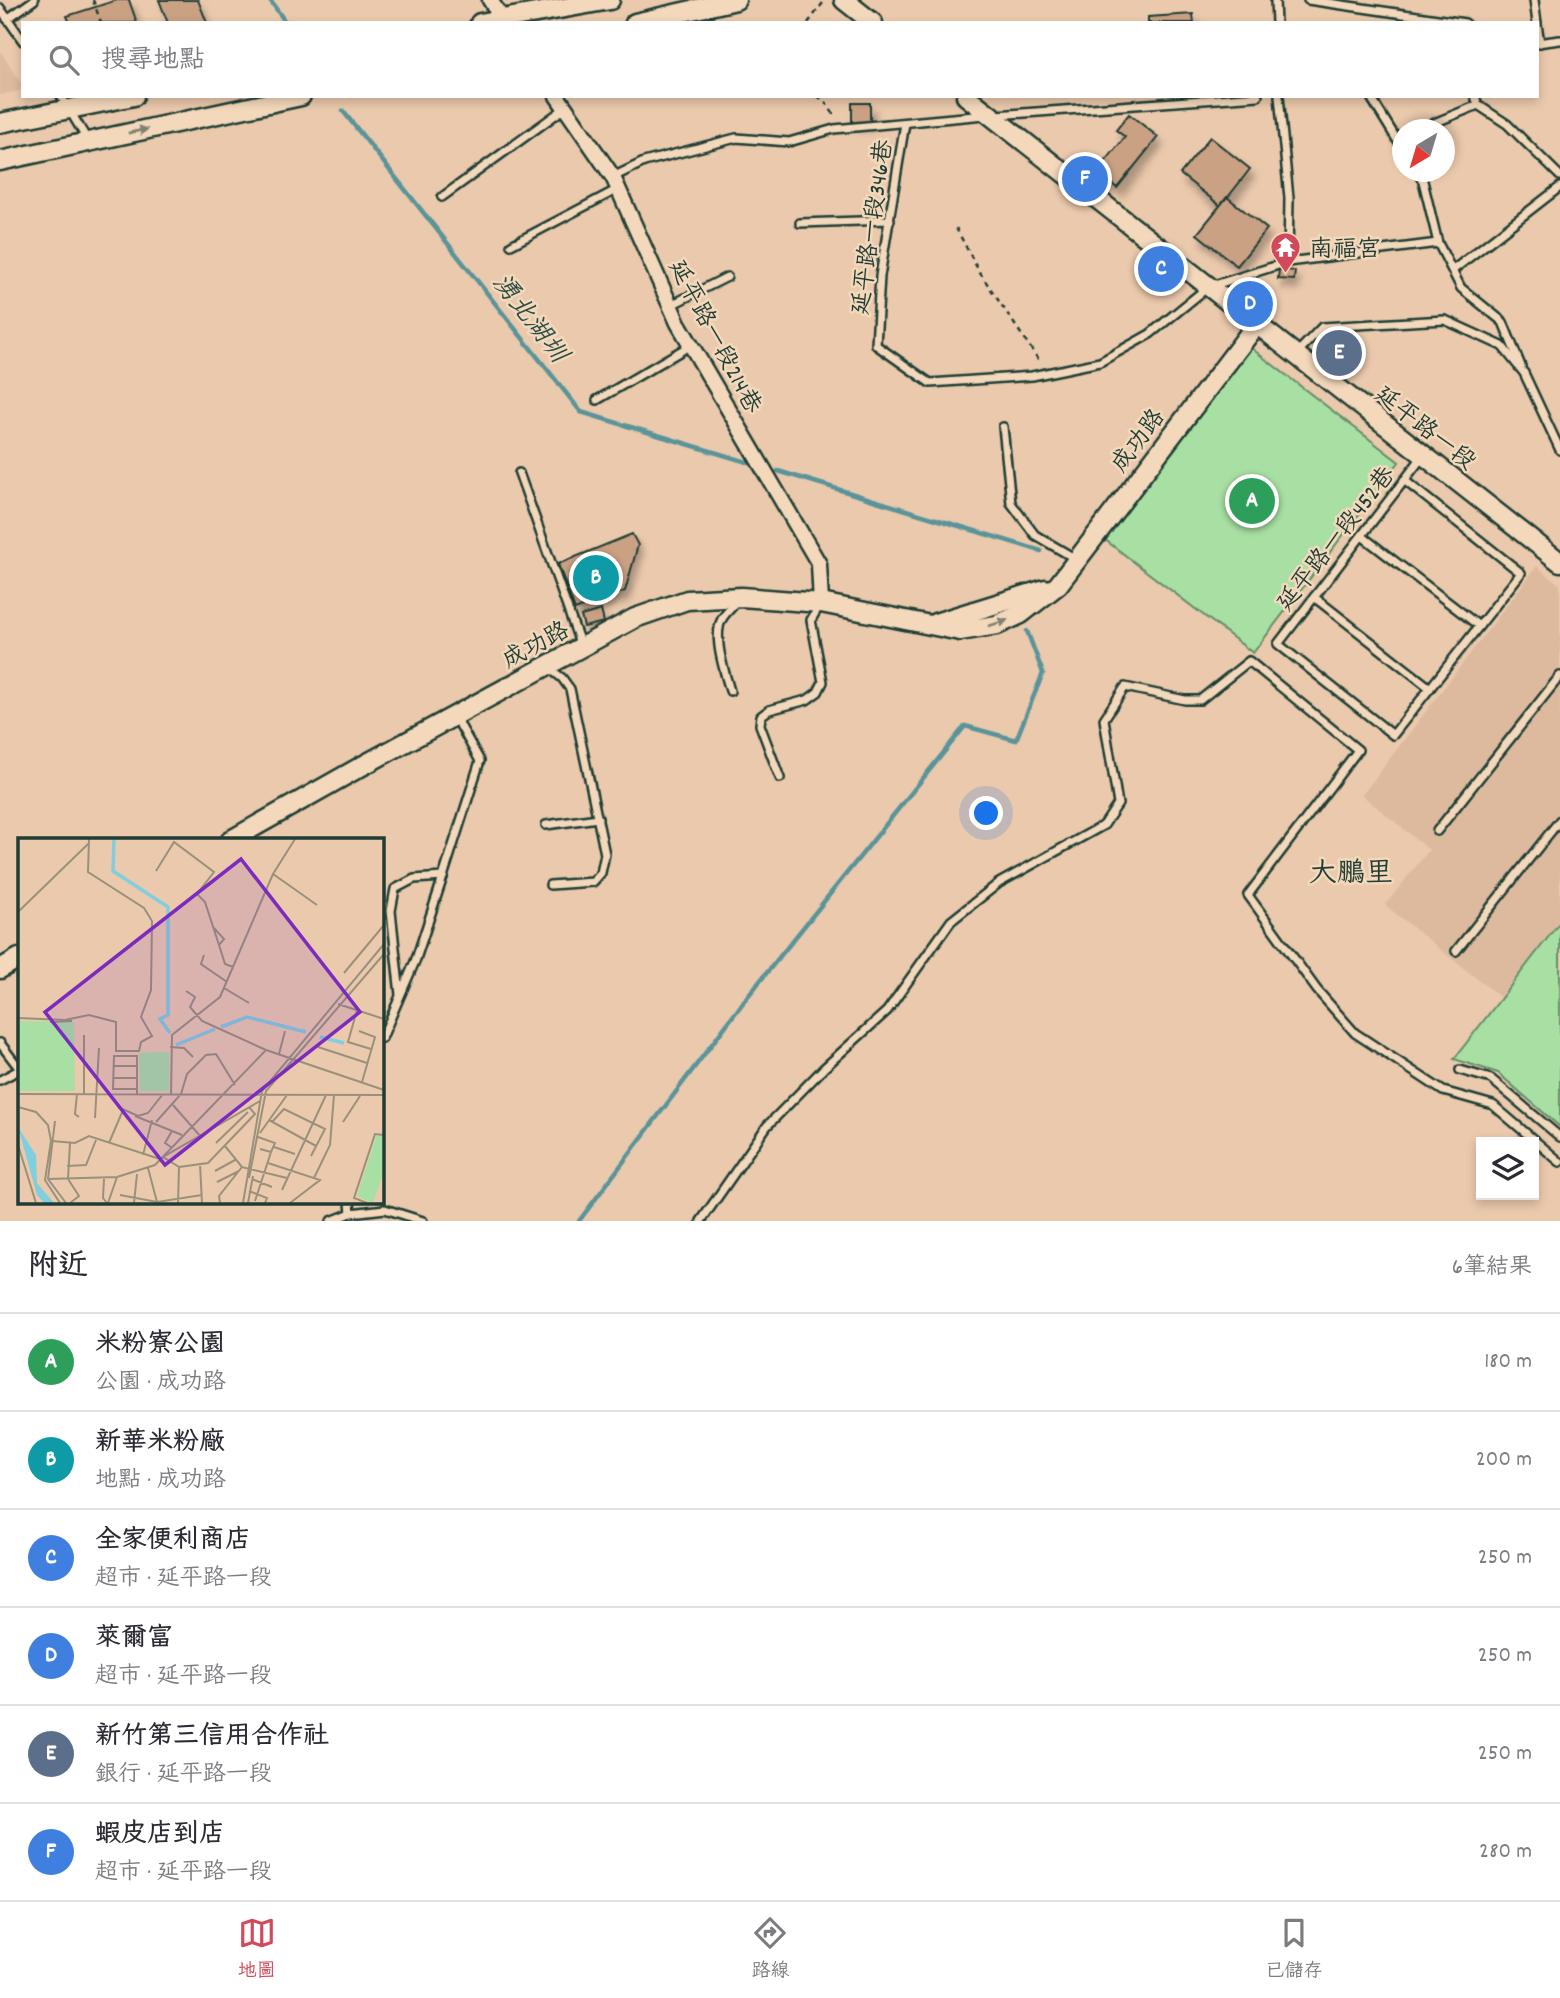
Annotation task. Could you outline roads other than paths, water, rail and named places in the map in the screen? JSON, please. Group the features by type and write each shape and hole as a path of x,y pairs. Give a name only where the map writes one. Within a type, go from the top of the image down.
{"street":[{"path":"490,0 504,21 610,0"},
{"path":"644,21 736,0"},
{"path":"844,0 870,21"},
{"path":"0,123 66,103 115,98"},
{"path":"0,161 293,98"},
{"name":"延平路一段","path":"969,98 1560,562"},
{"name":"延平路一段214巷","path":"561,102 616,183 670,305 691,345 819,564 821,603"},
{"name":"成功路","path":"233,838 581,646 635,618 687,600 741,597 821,603 932,624 1058,584 1256,325"},
{"path":"0,969 18,959"}],"lane":[{"path":"7,19 34,0"},
{"path":"1275,0 1276,21"},
{"path":"1308,0 1452,21"},
{"path":"1534,0 1537,21"},
{"path":"0,8 21,38"},
{"path":"1539,42 1560,40"},
{"path":"511,245 616,183 643,162 736,138 789,142 839,128 1230,98"},
{"path":"1279,98 1289,198 1288,262"},
{"path":"1371,98 1392,127"},
{"path":"1476,98 1478,105 1507,124 1560,176"},
{"path":"442,197 561,102"},
{"path":"66,103 89,142"},
{"path":"1444,119 1478,105"},
{"name":"延平路一段346巷","path":"905,123 880,276 876,345 930,383 1032,376 1100,362 1150,334 1208,287"},
{"path":"1423,182 1438,243 1461,288 1503,322 1560,450"},
{"path":"1453,271 1560,187"},
{"path":"800,223 890,220"},
{"path":"1208,287 1288,262 1438,243"},
{"path":"670,305 727,277"},
{"path":"1295,355 1322,327 1445,320 1502,346 1524,373"},
{"path":"597,400 691,345"},
{"path":"1003,427 1010,503 1035,536 1077,559"},
{"path":"1552,432 1560,428"},
{"name":"延平路一段452巷","path":"1423,456 1278,643 1393,735 1430,688"},
{"path":"519,473 581,646"},
{"path":"1314,597 1430,688 1521,573 1404,480"},
{"path":"1362,536 1479,626"},
{"path":"730,691 722,662 719,635 721,620 741,597"},
{"path":"780,778 760,726 761,716 768,710 807,700 818,692 823,682 811,620 821,603"},
{"path":"701,1221 767,1126 824,1068 887,1011 951,921 999,883 1104,825 1118,804 1104,719 1125,687 1185,700 1200,699 1249,661 1358,750 1248,895 1317,989 1355,1033 1443,1091 1493,1105 1560,1162"},
{"path":"546,666 562,678 570,689 605,854 601,873 593,882 550,885"},
{"path":"1437,831 1560,676"},
{"path":"383,1036 416,959 480,761 454,715"},
{"path":"546,825 598,818"},
{"path":"1456,951 1560,820"},
{"path":"400,995 391,911 394,890 414,879 443,877"},
{"path":"0,1043 18,1068"},
{"path":"0,1080 18,1070"},
{"path":"1460,1070 1491,1079 1560,1137"},
{"path":"350,1204 351,1213"},
{"path":"331,1221 351,1213 385,1209 423,1221"}],"waterway":[{"name":"湧北湖圳","path":"270,0 285,21"},
{"name":"湧北湖圳","path":"343,111 581,412 747,462"},
{"name":"湧北湖圳","path":"778,471 1041,551"},
{"path":"579,1221 748,996 965,726 1016,740 1043,673 1027,631"}],"place":[{"name":"蝦皮店到店","path":"1085,179"},
{"name":"全家便利商店","path":"1161,269"},
{"name":"南福宮","path":"1286,275"},
{"name":"萊爾富","path":"1250,304"},
{"name":"新竹第三信用合作社","path":"1339,353"},
{"name":"米粉寮公園","path":"1252,501"},
{"name":"新華米粉廠","path":"596,578"}],"district":[{"name":"大鵬里","path":"1351,871"}]}
